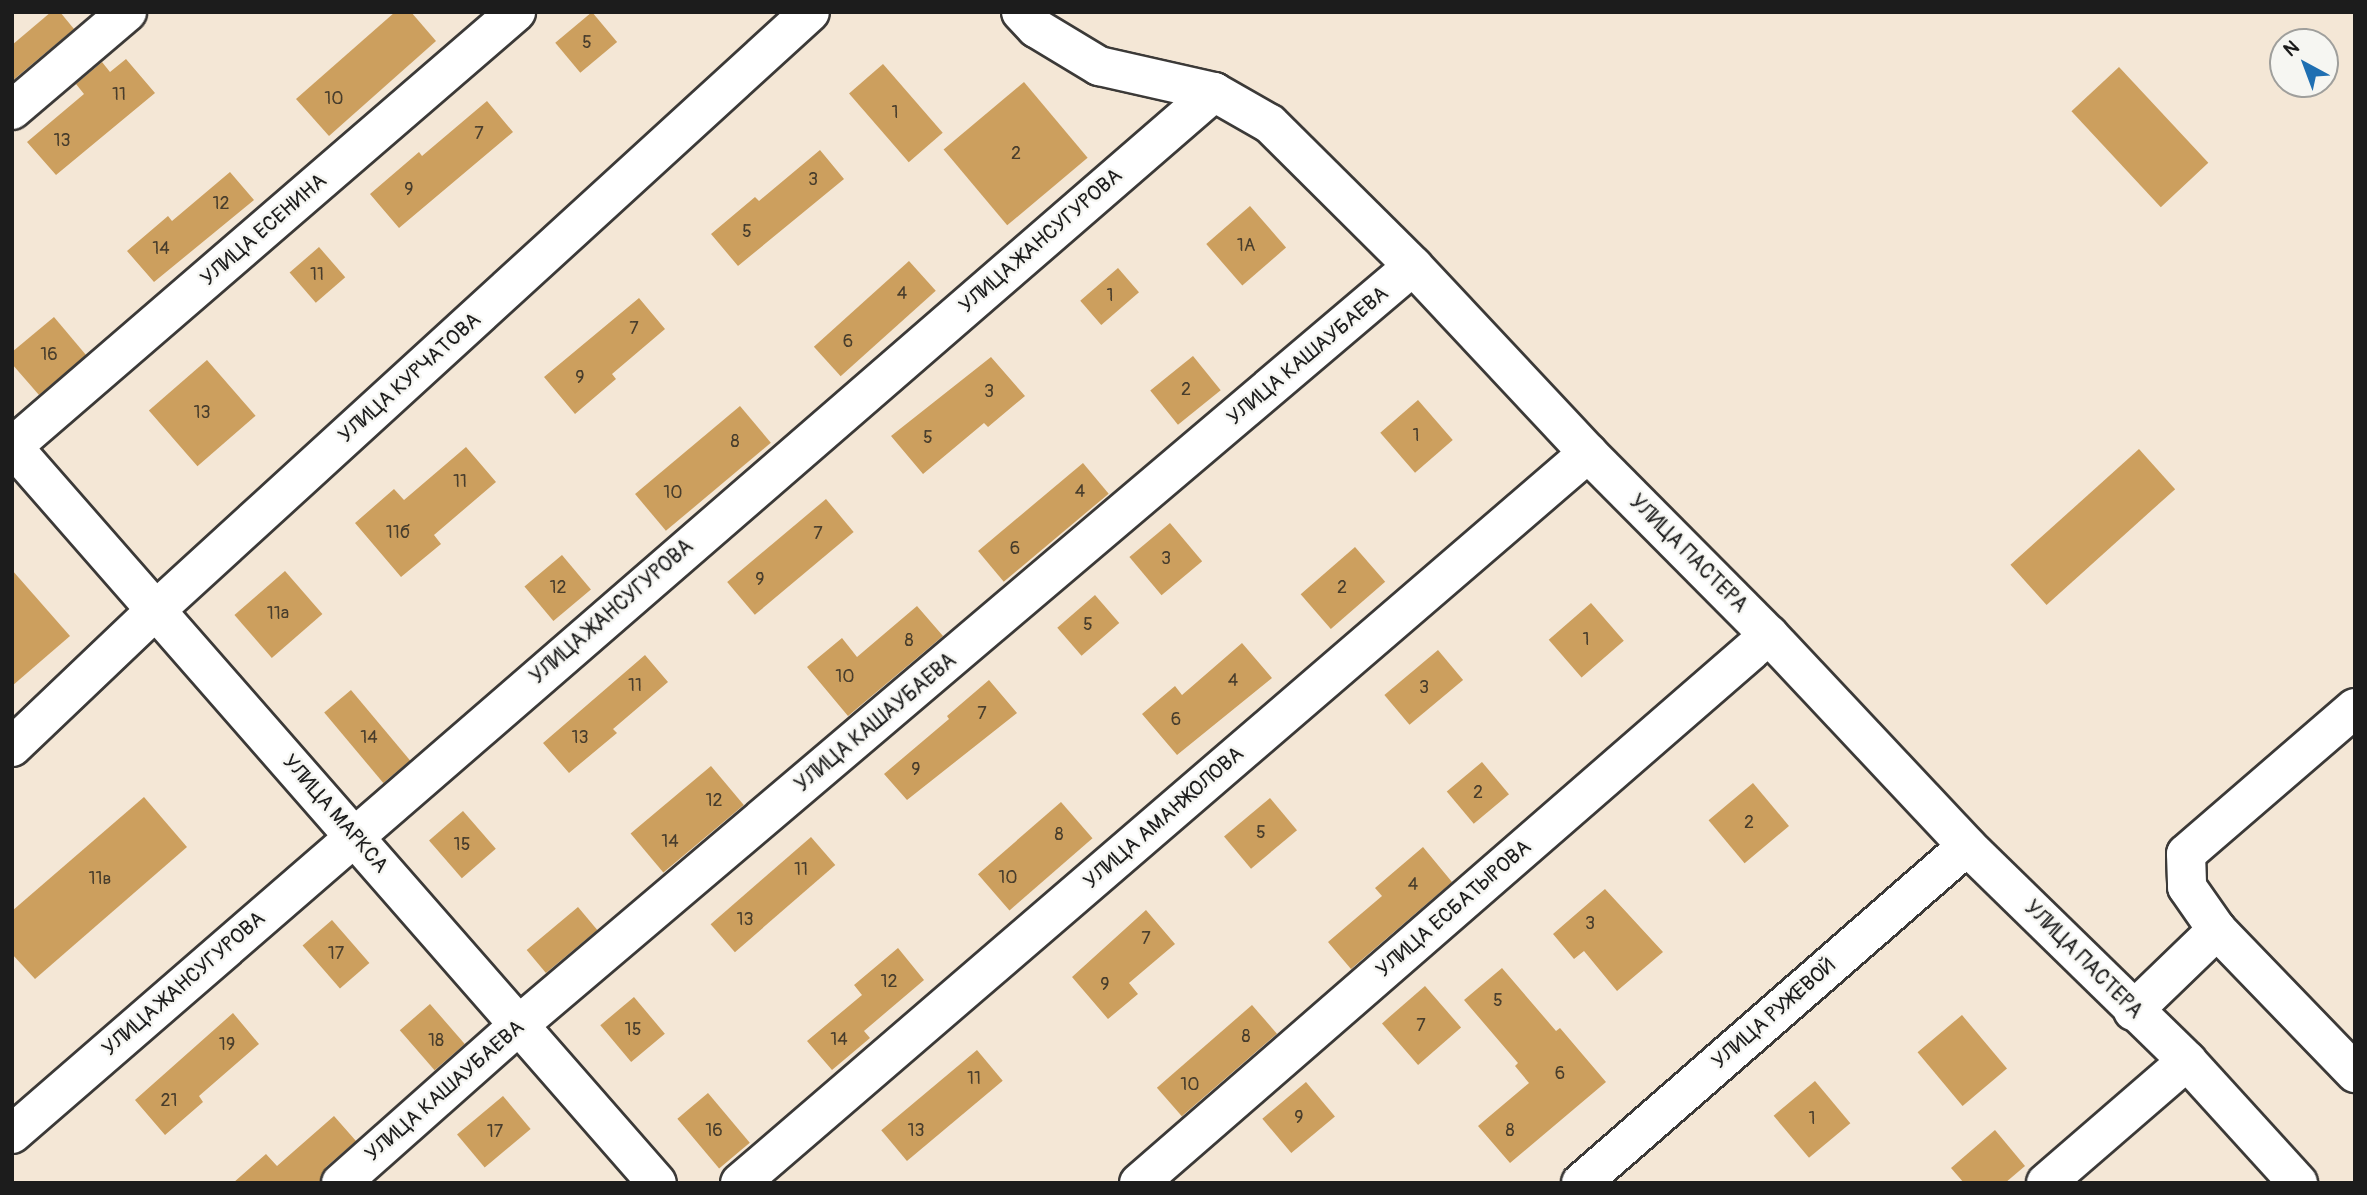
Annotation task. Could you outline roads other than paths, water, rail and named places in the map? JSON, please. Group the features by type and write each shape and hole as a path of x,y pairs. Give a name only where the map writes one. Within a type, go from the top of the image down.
{"street":[{"path":"12,110 127,12"},
{"name":"УЛИЦА ЕСЕНИНА","path":"12,447 516,12"},
{"name":"УЛИЦА КУРЧАТОВА","path":"12,747 156,610 810,12"},
{"name":"УЛИЦА ПАСТЕРА","path":"1021,12 1036,28 1099,66 1214,92 1270,124 1413,266 1588,453 1769,635 1967,846 2187,1061 2298,1183"},
{"name":"УЛИЦА ЖАНСУГУРОВА","path":"12,1134 1214,92"},
{"name":"УЛИЦА КАШАУБАЕВА","path":"341,1183 520,1024 1413,266"},
{"name":"УЛИЦА МАРКСА","path":"12,447 657,1183"},
{"name":"УЛИЦА АМАНЖОЛОВА","path":"740,1183 1588,453"},
{"name":"УЛИЦА ЕСБАТЫРОВА","path":"1139,1183 1769,635"},
{"path":"2355,708 2186,854 2187,887 2217,930 2355,1073"},
{"name":"УЛИЦА РУЖЕВОЙ","path":"1580,1183 1967,846"},
{"path":"2133,1011 2217,930"},
{"path":"2046,1183 2187,1061"}]}
